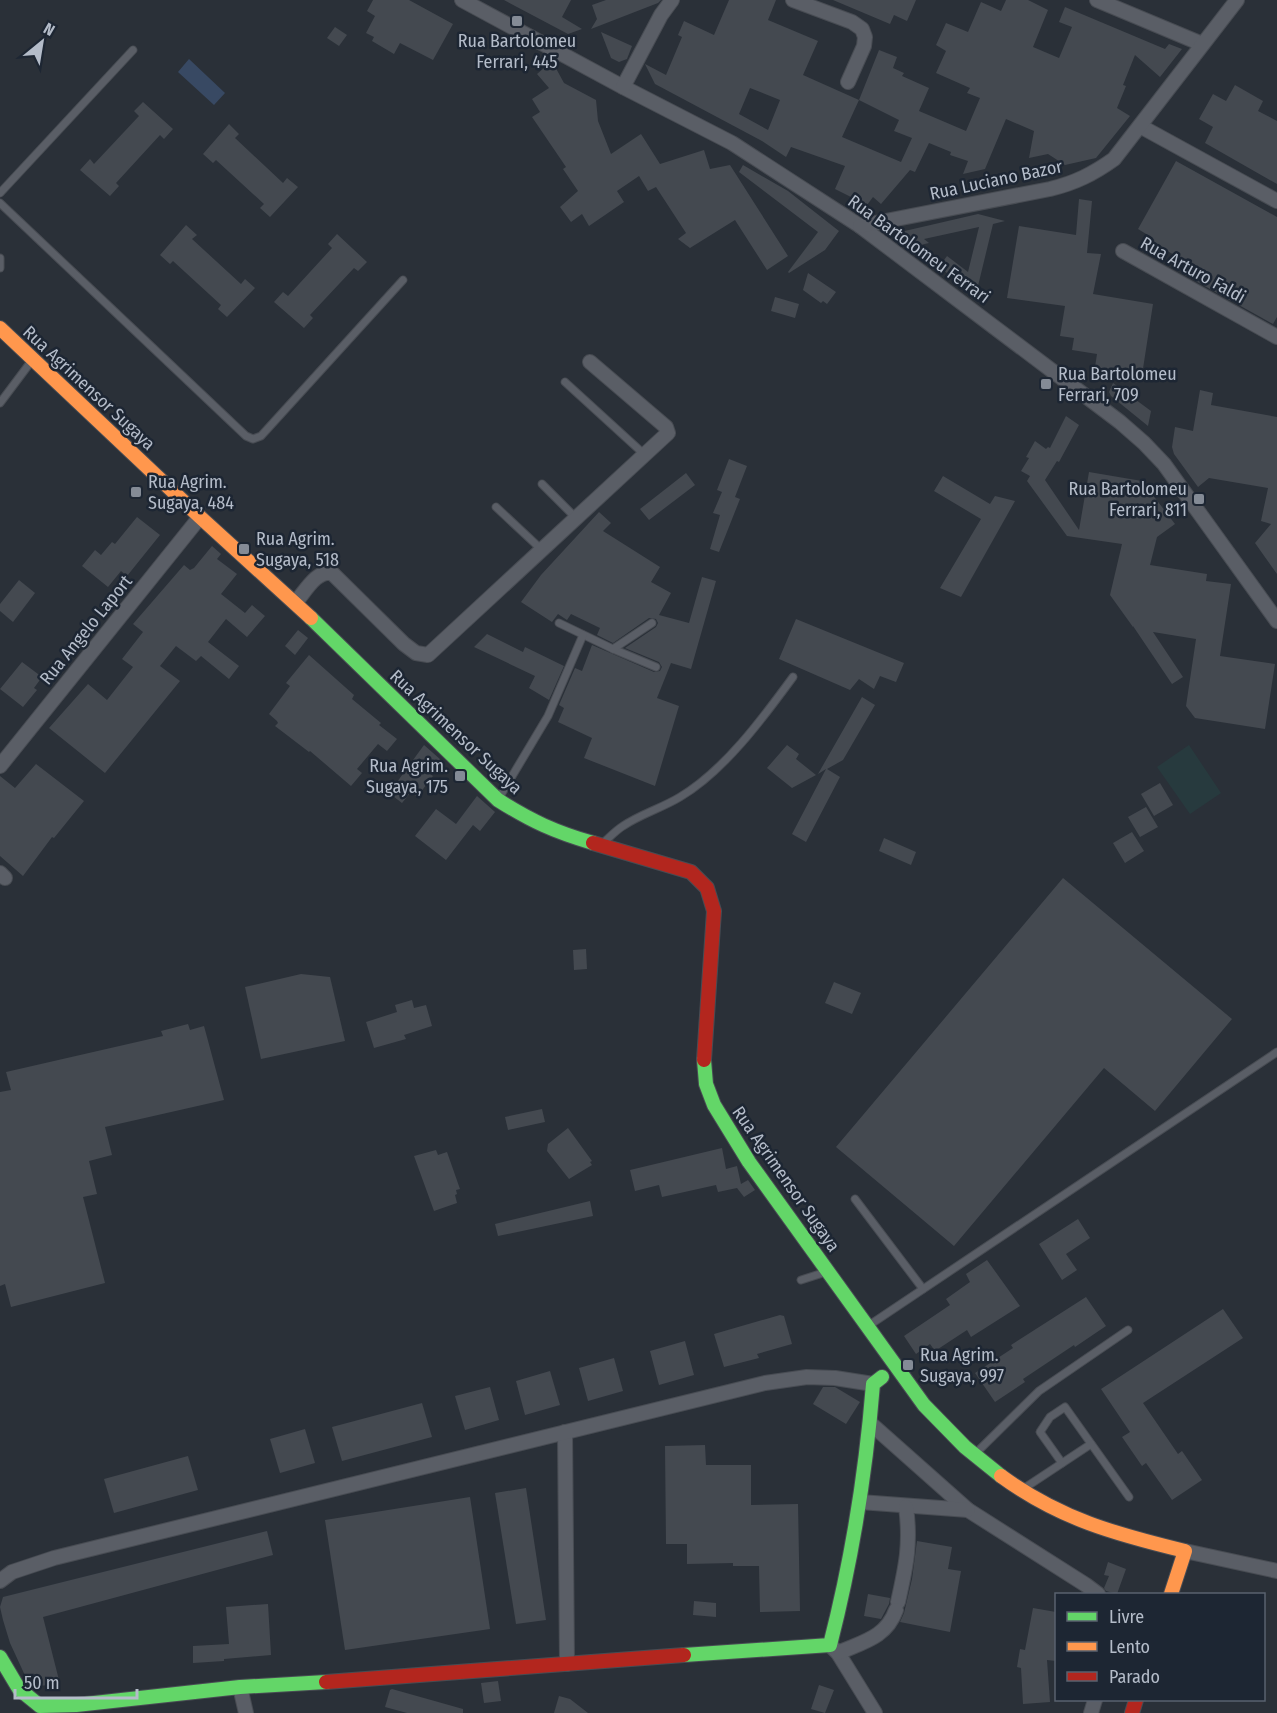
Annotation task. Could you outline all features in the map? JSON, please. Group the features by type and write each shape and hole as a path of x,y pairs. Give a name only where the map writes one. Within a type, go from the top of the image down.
{"main road":[{"name":"Rua Agrimensor Sugaya","path":"0,328 200,517 296,603 498,800 529,820 568,836 691,872 701,879 710,890 714,911 704,1044 706,1084 714,1105 727,1128 868,1326 885,1375 924,1405 947,1432 1021,1491 1113,1533 1185,1551"},
{"path":"0,1657 19,1689 40,1706 76,1706 240,1687 370,1680 567,1664 834,1649 860,1502 870,1423 885,1375"},
{"path":"1171,1593 1185,1551"}],"street":[{"name":"Rua Bartolomeu Ferrari","path":"462,0 732,143 860,226 1120,422 1164,464 1277,621"},
{"path":"623,87 661,15 672,0"},
{"path":"793,0 852,22 862,29 865,37 864,46 848,82"},
{"path":"1097,0 1202,44"},
{"name":"Rua Luciano Bazor","path":"860,226 1069,185 1091,175 1114,159 1237,0"},
{"path":"1140,126 1277,201"},
{"name":"Rua Arturo Faldi","path":"1123,251 1277,337"},
{"path":"296,603 318,576 326,572 332,573 405,644 416,653 428,656 668,433 666,427 590,362"},
{"name":"Rua Angelo Laport","path":"0,766 200,517"},
{"path":"0,1581 12,1572 54,1558 765,1383 807,1377 885,1375"},
{"path":"870,1423 968,1510 1097,1593"},
{"path":"565,1432 567,1664"},
{"path":"860,1502 968,1510"},
{"path":"876,1713 834,1649 882,1633 891,1623 908,1554 909,1533 906,1507"},
{"name":"Rua Agrimensor Sugaya","path":"1185,1551 1277,1571"},
{"path":"240,1687 246,1713"}],"lane":[{"path":"0,193 132,50"},
{"path":"0,203 238,428 253,439 261,436 402,280"},
{"path":"0,258 0,268"},
{"path":"0,403 33,359"},
{"path":"565,382 645,455"},
{"path":"542,484 576,518"},
{"path":"496,507 542,550"},
{"path":"559,623 656,667"},
{"path":"613,649 652,624"},
{"path":"498,800 548,716 583,635"},
{"path":"600,846 621,827 681,796 706,777 725,760 793,677"},
{"path":"868,1326 1277,1052"},
{"path":"855,1199 922,1289"},
{"path":"801,1280 828,1271"},
{"path":"974,1455 1039,1391 1128,1330"},
{"path":"1062,1463 1040,1432 1050,1417 1065,1407 1129,1497"},
{"path":"1021,1491 1091,1444"}],"green space":[{"path":"1189,745 1221,793 1190,814 1157,767"}],"water":[{"path":"189,59 225,93 214,105 178,72"}],"building":[{"path":"373,0 409,0 453,24 433,60 400,43 394,54 372,41 374,37 366,33 375,16 367,11"},
{"path":"504,0 571,0 562,17 582,29 568,34"},
{"path":"606,0 661,0 591,29 597,19 592,5"},
{"path":"729,0 776,0 768,20 818,41 803,75 859,100 879,50 897,57 893,68 904,73 902,76 929,88 919,111 966,131 980,98 967,93 970,88 936,73 946,51 936,45 946,23 968,32 981,2 1001,11 1006,0 1028,0 1048,10 1033,47 1059,58 1072,27 1059,22 1065,7 1165,49 1169,44 1182,49 1160,77 1135,55 1117,108 1130,116 1096,158 1065,165 1048,154 1029,158 1034,131 1006,119 985,169 963,174 968,161 950,155 951,152 929,143 915,172 910,170 881,204 873,197 867,205 835,189 845,166 791,147 786,157 762,141 655,84 645,64 666,75 682,37 678,35 684,21 714,35","holes":["750,88 780,100 768,130 739,114","859,100 899,120 894,131 912,138 901,162 842,137"]},
{"path":"833,0 916,0 907,21 894,15 890,24"},
{"path":"335,27 347,35 339,46 327,38"},
{"path":"601,32 632,46 627,59 619,62 611,58"},
{"path":"552,61 564,83 596,100 598,121 611,154 641,134 660,164 704,150 710,169 730,165 788,256 767,270 735,220 690,248 678,239 686,233 656,187 648,191 639,176 617,191 624,202 589,226 582,214 571,222 560,207 578,191 563,169 566,167 532,117 540,112 532,99 549,88 537,74"},
{"path":"1235,85 1263,101 1258,111 1277,121 1277,184 1205,143 1213,127 1199,119 1213,94 1226,101"},
{"path":"143,102 173,129 164,139 160,135 116,183 119,186 110,196 80,170 90,159 94,164 139,116 134,111"},
{"path":"229,124 239,134 235,138 283,183 287,178 298,187 270,217 260,208 264,204 216,160 213,163 203,154"},
{"path":"1176,161 1277,217 1277,317 1273,324 1185,275 1191,264 1149,241 1151,237 1138,229"},
{"path":"743,165 788,191 839,231 825,250 788,272 818,232 739,172"},
{"path":"1079,199 1092,201 1087,253 1101,254 1093,294 1153,304 1142,375 1095,367 1097,354 1072,350 1074,338 1060,336 1065,306 1007,298 1019,226 1076,235"},
{"path":"978,214 1005,221 993,224 978,286 951,276 939,267 947,256 968,272 979,227 924,239 929,243 912,247 906,243 899,244 896,233"},
{"path":"186,225 197,235 192,239 241,284 245,279 255,288 227,317 218,309 221,305 173,261 170,264 160,255"},
{"path":"337,234 367,262 358,271 354,268 310,315 313,318 304,328 274,302 283,292 288,296 332,248 328,244"},
{"path":"808,273 836,292 827,304 823,301 821,303 803,290"},
{"path":"775,297 799,304 795,318 771,311"},
{"path":"1113,383 1151,411 1148,426 1111,396 1109,392"},
{"path":"1200,390 1213,393 1211,405 1277,417 1277,574 1255,543 1271,524 1261,521 1268,488 1209,478 1198,487 1174,454 1172,447 1175,427 1193,431"},
{"path":"1066,416 1079,425 1059,462 1057,461 1045,480 1079,530 1089,472 1142,481 1175,524 1157,537 1150,565 1207,574 1206,581 1231,584 1220,656 1275,664 1265,729 1195,718 1186,706 1196,639 1153,632 1183,677 1172,684 1110,595 1122,544 1067,536 1027,481 1030,476 1021,471 1035,441 1046,449 1050,448"},
{"path":"729,459 747,466 735,497 740,499 719,552 710,549 720,515 713,513 722,492 717,490"},
{"path":"686,473 695,485 649,520 640,509"},
{"path":"943,476 990,504 995,496 1015,501 961,597 940,588 981,519 934,491"},
{"path":"599,512 611,523 603,531 660,567 651,582 671,593 659,615 689,623 702,577 716,581 691,669 671,663 657,698 679,706 655,786 584,758 592,738 558,722 564,708 559,705 575,668 582,671 592,645 654,672 660,671 662,667 659,662 625,648 656,627 658,623 656,619 649,618 613,643 597,635 600,628 571,614 567,620 558,614 552,622 521,602 541,575"},
{"path":"137,517 160,535 127,576 121,571 108,587 82,566 95,550 101,555 112,542 115,544"},
{"path":"212,546 221,554 217,559 237,574 221,594 245,613 252,605 265,616 247,637 226,619 208,642 239,666 229,679 201,656 196,661 176,646 160,666 180,681 105,773 49,728 88,684 107,700 133,667 122,659 143,632 133,624 184,565 190,570 194,568"},
{"path":"19,580 35,593 13,622 0,611 0,604"},
{"path":"796,619 904,663 896,682 880,676 874,689 859,679 850,690 779,659"},
{"path":"298,630 308,638 295,655 285,646"},
{"path":"487,634 523,652 525,647 564,666 549,700 529,688 535,676 474,647"},
{"path":"309,655 354,695 352,699 381,723 379,725 397,739 387,751 378,744 357,769 362,773 351,786 310,751 275,726 277,721 269,714 290,686 286,683"},
{"path":"22,662 42,677 34,688 37,690 23,707 0,689"},
{"path":"862,697 875,705 843,760 827,769 840,777 806,842 792,834 826,769 818,774"},
{"path":"424,745 441,760 430,774 433,776 417,797 411,792 402,803 389,793"},
{"path":"787,745 799,754 796,759 816,775 792,788 767,768"},
{"path":"36,764 84,801 54,838 52,837 23,876 0,856 0,776 15,788"},
{"path":"1160,783 1173,805 1154,816 1141,794"},
{"path":"477,796 495,812 480,831 473,825 446,860 415,836 436,809 456,824"},
{"path":"1146,807 1158,827 1140,837 1128,817"},
{"path":"1132,832 1144,851 1125,863 1113,843"},
{"path":"884,838 916,852 911,865 879,851"},
{"path":"1063,878 1232,1019 1155,1111 1104,1068 954,1246 836,1147"},
{"path":"586,949 587,969 574,970 573,950"},
{"path":"301,974 330,977 345,1041 261,1059 245,987"},
{"path":"834,982 861,993 852,1014 825,1003"},
{"path":"412,1000 414,1008 426,1005 432,1026 404,1035 406,1039 374,1048 366,1022 397,1012 395,1005"},
{"path":"188,1024 190,1030 204,1026 224,1100 105,1127 112,1155 89,1161 97,1194 83,1197 105,1283 11,1307 5,1284 0,1286 0,1092 11,1090 6,1072 163,1036 161,1031"},
{"path":"542,1109 545,1122 508,1130 505,1117"},
{"path":"568,1128 592,1161 590,1162 592,1165 569,1179 547,1151 548,1144"},
{"path":"722,1148 726,1169 737,1166 741,1184 748,1180 755,1190 744,1197 737,1188 718,1192 716,1185 662,1197 659,1185 635,1191 630,1170"},
{"path":"436,1150 438,1155 447,1152 460,1189 456,1190 457,1203 434,1211 414,1156"},
{"path":"590,1201 593,1216 498,1236 495,1224"},
{"path":"1078,1219 1090,1238 1066,1254 1077,1270 1062,1280 1039,1244"},
{"path":"987,1260 1020,1306 971,1337 967,1330 935,1351 930,1344 916,1354 904,1336 950,1305 946,1299 970,1282 966,1274"},
{"path":"1086,1297 1106,1326 1023,1379 1025,1382 995,1402 975,1373 1013,1348 1011,1345"},
{"path":"1223,1309 1243,1338 1143,1403 1178,1454 1182,1451 1202,1480 1172,1500 1146,1463 1142,1466 1122,1437 1130,1432 1101,1389"},
{"path":"780,1315 784,1316 792,1344 757,1354 759,1358 724,1367 714,1334"},
{"path":"685,1341 694,1375 659,1385 650,1351"},
{"path":"614,1358 623,1391 588,1401 579,1368"},
{"path":"550,1371 560,1405 525,1415 516,1381"},
{"path":"490,1387 499,1420 465,1430 455,1396"},
{"path":"823,1387 835,1387 860,1402 846,1424 813,1404"},
{"path":"422,1403 432,1437 342,1461 332,1427"},
{"path":"305,1429 315,1463 280,1473 270,1439"},
{"path":"705,1445 706,1465 751,1465 751,1505 798,1504 800,1611 760,1612 759,1566 733,1566 733,1563 687,1564 687,1544 666,1544 665,1446"},
{"path":"188,1456 198,1490 114,1513 104,1479"},
{"path":"526,1488 546,1620 516,1624 495,1493"},
{"path":"470,1497 490,1629 345,1650 325,1520"},
{"path":"267,1531 273,1555 43,1617 60,1684 38,1686 28,1682 10,1643 3,1620 0,1607 3,1597"},
{"path":"917,1541 952,1547 948,1569 961,1571 950,1632 900,1622 912,1579"},
{"path":"1108,1562 1126,1569 1117,1593 1106,1591 1104,1588 1109,1576 1104,1575"},
{"path":"868,1594 890,1598 881,1619 864,1616"},
{"path":"694,1601 716,1603 716,1617 693,1615"},
{"path":"268,1604 271,1655 193,1663 193,1646 229,1644 226,1607"},
{"path":"1033,1608 1055,1612 1055,1661 1047,1660 1050,1702 1023,1704 1021,1668 1017,1667 1020,1649 1025,1650"},
{"path":"498,1681 501,1701 484,1703 481,1683"},
{"path":"819,1685 834,1690 825,1713 811,1709"},
{"path":"392,1689 463,1709 463,1713 407,1713 385,1707"},
{"path":"559,1696 570,1699 588,1713 554,1713"}],"traffic: fast":[{"path":"311,618 498,800 544,825 593,843"},
{"path":"704,1060 706,1084 714,1105 749,1162 924,1405 965,1447 1001,1476"},
{"path":"684,1655 830,1645 857,1515 873,1384 882,1377"},
{"path":"0,1657 19,1689 40,1706 76,1705 240,1687 326,1682"}],"traffic: slow":[{"path":"0,328 200,517 311,618"},
{"path":"1001,1476 1045,1503 1089,1523 1185,1551 1171,1593"}],"traffic: jam":[{"path":"593,843 691,872 707,888 714,911 704,1060"},
{"path":"326,1682 684,1655"},
{"path":"1132,1713 1136,1701"}],"place":[{"name":"Rua Bartolomeu Ferrari, 445","path":"517,21"},
{"name":"Rua Bartolomeu Ferrari, 709","path":"1046,384"},
{"name":"Rua Agrim. Sugaya, 484","path":"136,492"},
{"name":"Rua Bartolomeu Ferrari, 811","path":"1199,499"},
{"name":"Rua Agrim. Sugaya, 518","path":"244,549"},
{"name":"Rua Agrim. Sugaya, 175","path":"460,776"},
{"name":"Rua Agrim. Sugaya, 997","path":"908,1365"}]}
